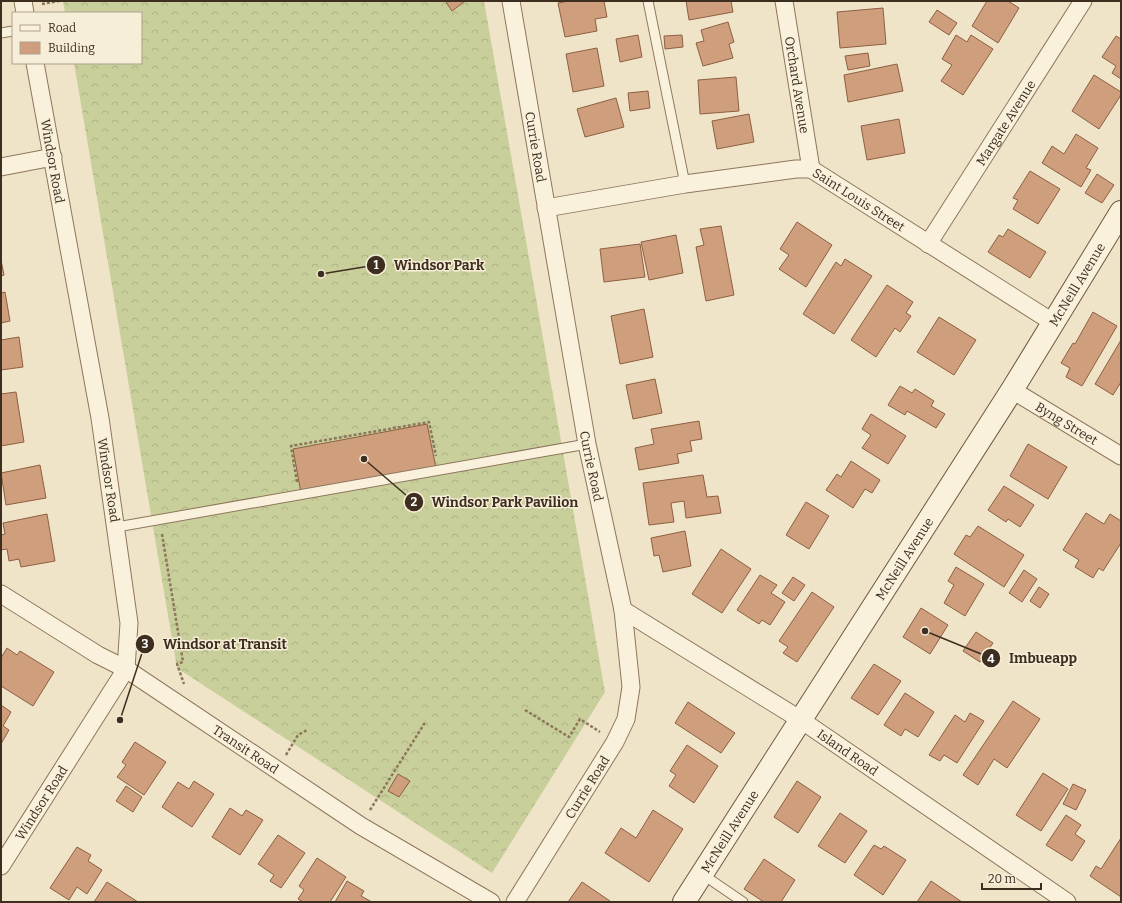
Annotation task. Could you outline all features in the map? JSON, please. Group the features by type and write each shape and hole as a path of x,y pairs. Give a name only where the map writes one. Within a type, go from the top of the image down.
{"street":[{"path":"23,1 25,12"},
{"name":"Currie Road","path":"511,1 587,444 623,610 631,687 626,719 615,742 515,902"},
{"name":"Orchard Avenue","path":"784,1 811,169"},
{"name":"Margate Avenue","path":"928,244 1083,1"},
{"name":"Windsor Road","path":"1,866 126,669 129,623 117,527 99,410 35,64"},
{"path":"1,166 53,157"},
{"name":"Saint Louis Street","path":"546,208 685,184 796,169 811,169 1054,322"},
{"name":"McNeill Avenue","path":"684,902 1012,390 1121,212"},
{"name":"Byng Street","path":"1012,390 1121,456"},
{"name":"Transit Road","path":"1,594 98,655 126,669 361,826 491,902"},
{"name":"Island Road","path":"623,610 801,720 1067,902"}],"lane":[{"path":"648,1 685,184"},
{"path":"1,33 12,31"},
{"path":"117,527 160,521 587,444"},
{"path":"702,874 743,902"}],"path":[{"path":"300,496 291,446 429,422 439,471"},
{"path":"160,521 183,662 177,664 184,686"},
{"path":"525,710 569,737 580,720 615,742"},
{"path":"378,798 426,721"},
{"path":"284,757 298,735 307,730"}],"green space":[{"path":"63,1 484,1 605,692 492,873 177,668 74,64 142,64 142,12 65,12"}],"building":[{"path":"465,1 452,11 446,2"},
{"path":"568,1 604,1 607,17 595,19 597,31 565,37 558,3"},
{"path":"686,1 731,1 733,12 689,20"},
{"path":"987,1 1008,1 1019,8 998,43 972,26"},
{"path":"883,8 886,44 840,48 837,12"},
{"path":"937,10 957,23 949,35 929,22"},
{"path":"728,22 734,42 729,44 733,58 703,66 696,43 704,41 701,30"},
{"path":"638,35 642,57 620,62 616,39"},
{"path":"682,35 683,47 665,49 664,36"},
{"path":"956,35 967,42 971,35 993,49 963,95 941,81 952,65 942,59"},
{"path":"1116,36 1121,39 1121,79 1112,73 1116,66 1102,57"},
{"path":"597,48 604,86 573,92 566,54"},
{"path":"868,53 870,66 848,70 845,56"},
{"path":"897,64 903,91 848,102 844,75"},
{"path":"1094,75 1121,92 1121,95 1099,129 1072,111"},
{"path":"736,77 739,111 700,114 698,80"},
{"path":"648,91 650,108 630,111 628,93"},
{"path":"616,98 624,127 585,137 577,109"},
{"path":"749,114 754,142 717,149 712,121"},
{"path":"899,119 905,153 867,160 861,126"},
{"path":"1076,134 1098,148 1086,168 1091,170 1081,187 1042,163 1052,146 1064,154"},
{"path":"1030,171 1060,189 1038,224 1013,209 1018,200 1013,198"},
{"path":"1097,174 1114,185 1102,203 1085,193"},
{"path":"797,222 832,245 806,287 779,269 789,255 780,249"},
{"path":"721,226 734,295 706,301 696,247 704,245 700,229"},
{"path":"1008,229 1046,252 1030,278 988,252 999,235 1003,237"},
{"path":"676,235 683,273 649,280 641,242"},
{"path":"640,244 645,277 604,282 600,249"},
{"path":"845,259 872,276 834,334 803,314 836,262 841,266"},
{"path":"1,260 4,275 1,276"},
{"path":"887,285 913,302 906,313 911,316 900,332 895,328 876,357 851,340"},
{"path":"5,292 10,321 1,323 1,293"},
{"path":"644,309 653,357 620,364 611,316"},
{"path":"1093,312 1117,326 1082,386 1066,377 1070,368 1061,363 1073,343 1075,344"},
{"path":"939,317 976,340 954,375 917,352"},
{"path":"19,337 23,367 1,370 1,340"},
{"path":"1121,340 1121,382 1113,395 1095,384"},
{"path":"655,379 662,413 633,419 626,385"},
{"path":"900,386 912,393 915,389 934,401 931,406 945,414 936,428 907,411 905,415 888,405"},
{"path":"16,392 24,442 1,446 1,394"},
{"path":"871,414 906,436 888,464 862,448 871,435 862,429"},
{"path":"699,421 702,439 690,441 692,451 677,454 679,463 639,470 635,448 654,444 651,429"},
{"path":"427,424 436,468 301,493 293,449"},
{"path":"1028,444 1067,467 1048,499 1010,476"},
{"path":"851,461 880,480 872,493 865,489 853,508 826,490 837,474 841,477"},
{"path":"40,465 46,498 6,505 1,473"},
{"path":"703,475 707,497 718,496 721,513 686,518 684,501 671,503 674,522 649,525 643,483"},
{"path":"1004,486 1034,505 1020,527 1008,519 1006,522 988,510"},
{"path":"806,502 829,516 809,549 786,535"},
{"path":"1086,513 1104,524 1110,514 1121,521 1121,543 1103,571 1099,568 1093,578 1075,567 1079,560 1063,550"},
{"path":"47,514 55,561 21,567 19,559 9,561 7,549 1,550 1,535 5,534 3,523"},
{"path":"978,526 1024,555 1004,587 954,554 966,535 970,537"},
{"path":"685,531 691,566 663,572 659,555 654,556 651,538"},
{"path":"721,549 751,569 722,613 692,594"},
{"path":"956,567 984,584 965,616 944,603 954,585 948,581"},
{"path":"1024,570 1037,579 1022,602 1009,593"},
{"path":"760,575 777,585 771,593 785,602 770,625 762,620 759,624 737,610"},
{"path":"793,577 805,585 794,601 782,593"},
{"path":"1039,587 1049,594 1040,608 1030,601"},
{"path":"812,592 834,607 797,662 783,653 788,647 779,641"},
{"path":"921,608 948,625 930,654 903,637"},
{"path":"976,632 993,643 980,662 963,651"},
{"path":"7,648 17,655 20,651 54,672 33,706 1,686 1,658"},
{"path":"874,664 901,681 878,715 851,698"},
{"path":"905,693 934,712 918,737 905,729 901,736 884,725"},
{"path":"1013,701 1040,719 1007,768 994,759 978,785 963,775"},
{"path":"688,702 735,733 721,753 675,723"},
{"path":"1,705 11,712 3,726 9,730 1,744"},
{"path":"970,713 984,721 957,763 944,755 940,761 929,755 955,715 965,722"},
{"path":"135,742 166,762 144,795 117,777 126,765 122,762"},
{"path":"687,745 718,766 694,803 669,786 676,775 670,771"},
{"path":"1043,773 1068,789 1041,831 1016,815"},
{"path":"398,774 410,781 399,797 388,791"},
{"path":"194,781 214,794 192,827 162,807 178,782 189,789"},
{"path":"797,781 821,797 798,833 774,817"},
{"path":"1073,784 1086,790 1076,810 1063,804"},
{"path":"126,786 142,797 133,812 116,801"},
{"path":"230,808 242,816 246,810 263,820 240,855 212,837"},
{"path":"653,810 683,829 649,882 605,853 621,828 636,838"},
{"path":"840,813 867,831 845,863 818,846"},
{"path":"1066,815 1081,825 1075,834 1085,841 1072,861 1046,845"},
{"path":"278,835 305,853 281,888 270,881 274,875 258,864"},
{"path":"1121,838 1121,897 1090,876 1096,866 1101,869"},
{"path":"874,845 881,849 884,846 906,860 883,895 854,875"},
{"path":"77,847 91,855 88,861 102,870 87,894 77,887 69,900 50,888"},
{"path":"317,858 346,877 330,902 303,902 298,899 304,890 299,886"},
{"path":"764,859 795,880 781,902 764,902 744,889"},
{"path":"347,881 364,891 361,896 372,902 335,902"},
{"path":"931,881 962,902 917,902"},
{"path":"107,882 138,902 94,902"},
{"path":"582,882 610,901 568,902"}],"place":[{"name":"Windsor Park","path":"321,274"},
{"name":"Windsor Park Pavilion","path":"364,459"},
{"name":"Imbueapp","path":"925,631"},
{"name":"Windsor at Transit","path":"120,720"}]}
